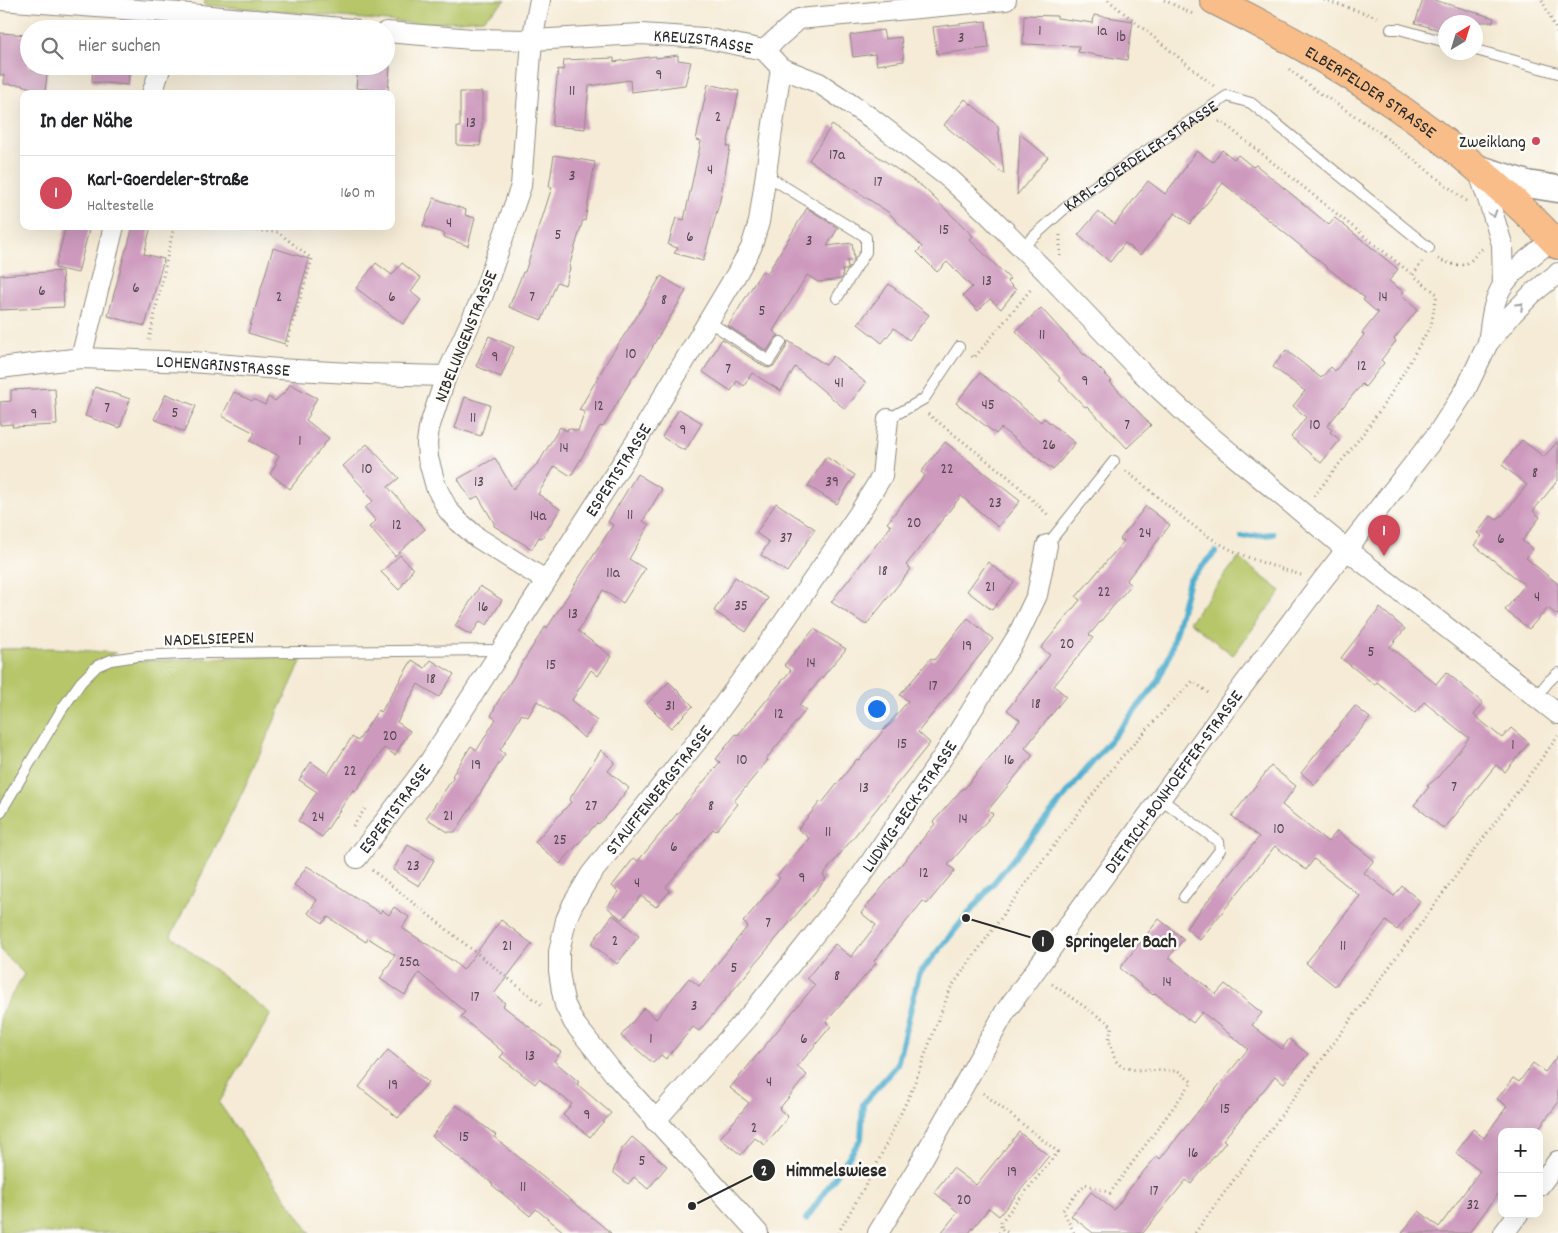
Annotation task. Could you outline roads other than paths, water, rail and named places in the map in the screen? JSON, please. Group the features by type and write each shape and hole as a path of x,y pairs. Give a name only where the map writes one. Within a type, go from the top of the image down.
{"main road":[{"name":"ELBERFELDER STRASSE","path":"1207,9 1286,36 1358,79 1425,126 1477,168 1556,240"}],"street":[{"path":"0,0 168,20"},
{"name":"NIBELUNGENSTRASSE","path":"540,0 532,40 520,186 483,295 446,376 429,428 427,443 431,473 438,493 448,510 467,530 478,538 545,580"},
{"name":"KREUZSTRASSE","path":"395,33 472,39 532,40 641,34 704,38 764,50 799,19 1006,0"},
{"path":"764,50 781,68 819,83 871,118 949,178 1022,247 1053,265 1143,374 1210,436 1346,550 1558,714"},
{"name":"ESPERTSTRASSE","path":"357,858 430,761 639,437 751,248 759,222 781,68"},
{"path":"153,90 158,75"},
{"path":"1477,168 1527,184 1558,189"},
{"path":"1477,168 1502,244 1503,285"},
{"path":"81,358 113,230"},
{"name":"DIETRICH-BONHOEFFER-STRASSE","path":"1488,343 1491,318 1503,285 1514,271 1556,240"},
{"name":"DIETRICH-BONHOEFFER-STRASSE","path":"878,1233 1005,1012 1321,582 1438,433 1465,391 1488,343 1513,313 1558,273"},
{"name":"LOHENGRINSTRASSE","path":"0,368 81,358 145,360 367,374 446,376"},
{"name":"STAUFFENBERGSTRASSE","path":"758,1233 655,1121 585,1039 565,1005 559,952 566,920 591,874 703,733 779,629 858,515 882,476 888,419"},
{"name":"LUDWIG-BECK-STRASSE","path":"655,1121 755,1009 861,876 944,756 1017,637 1037,595 1047,546"},
{"path":"1543,1181 1558,1161"},
{"path":"1504,1233 1515,1218"}],"lane":[{"path":"1395,29 1438,40"},
{"path":"1483,52 1558,73"},
{"name":"KARL-GOERDELER-STRASSE","path":"1022,247 1073,201 1227,96 1251,103 1429,248"},
{"path":"766,175 866,237 866,252 837,298"},
{"path":"708,321 769,361 781,342"},
{"name":"STAUFFENBERGSTRASSE","path":"888,419 924,399 959,347"},
{"name":"LUDWIG-BECK-STRASSE","path":"1047,546 1114,461"},
{"name":"NADELSIEPEN","path":"0,813 62,709 81,682 97,666 111,660 138,656 207,653 500,650"},
{"path":"1536,697 1558,673"},
{"path":"1161,799 1219,842 1220,850 1184,897"}],"waterway":[{"path":"1242,537 1273,534"},
{"path":"806,1219 861,1139 863,1104 897,1065 919,974 1155,686 1169,657 1189,580 1215,552"}],"place":[{"name":"Zweiklang","path":"1536,141"},
{"name":"Karl-Goerdeler-Straße","path":"1384,556"},
{"name":"Springeler Bach","path":"966,918"},
{"name":"Himmelswiese","path":"692,1206"}]}
